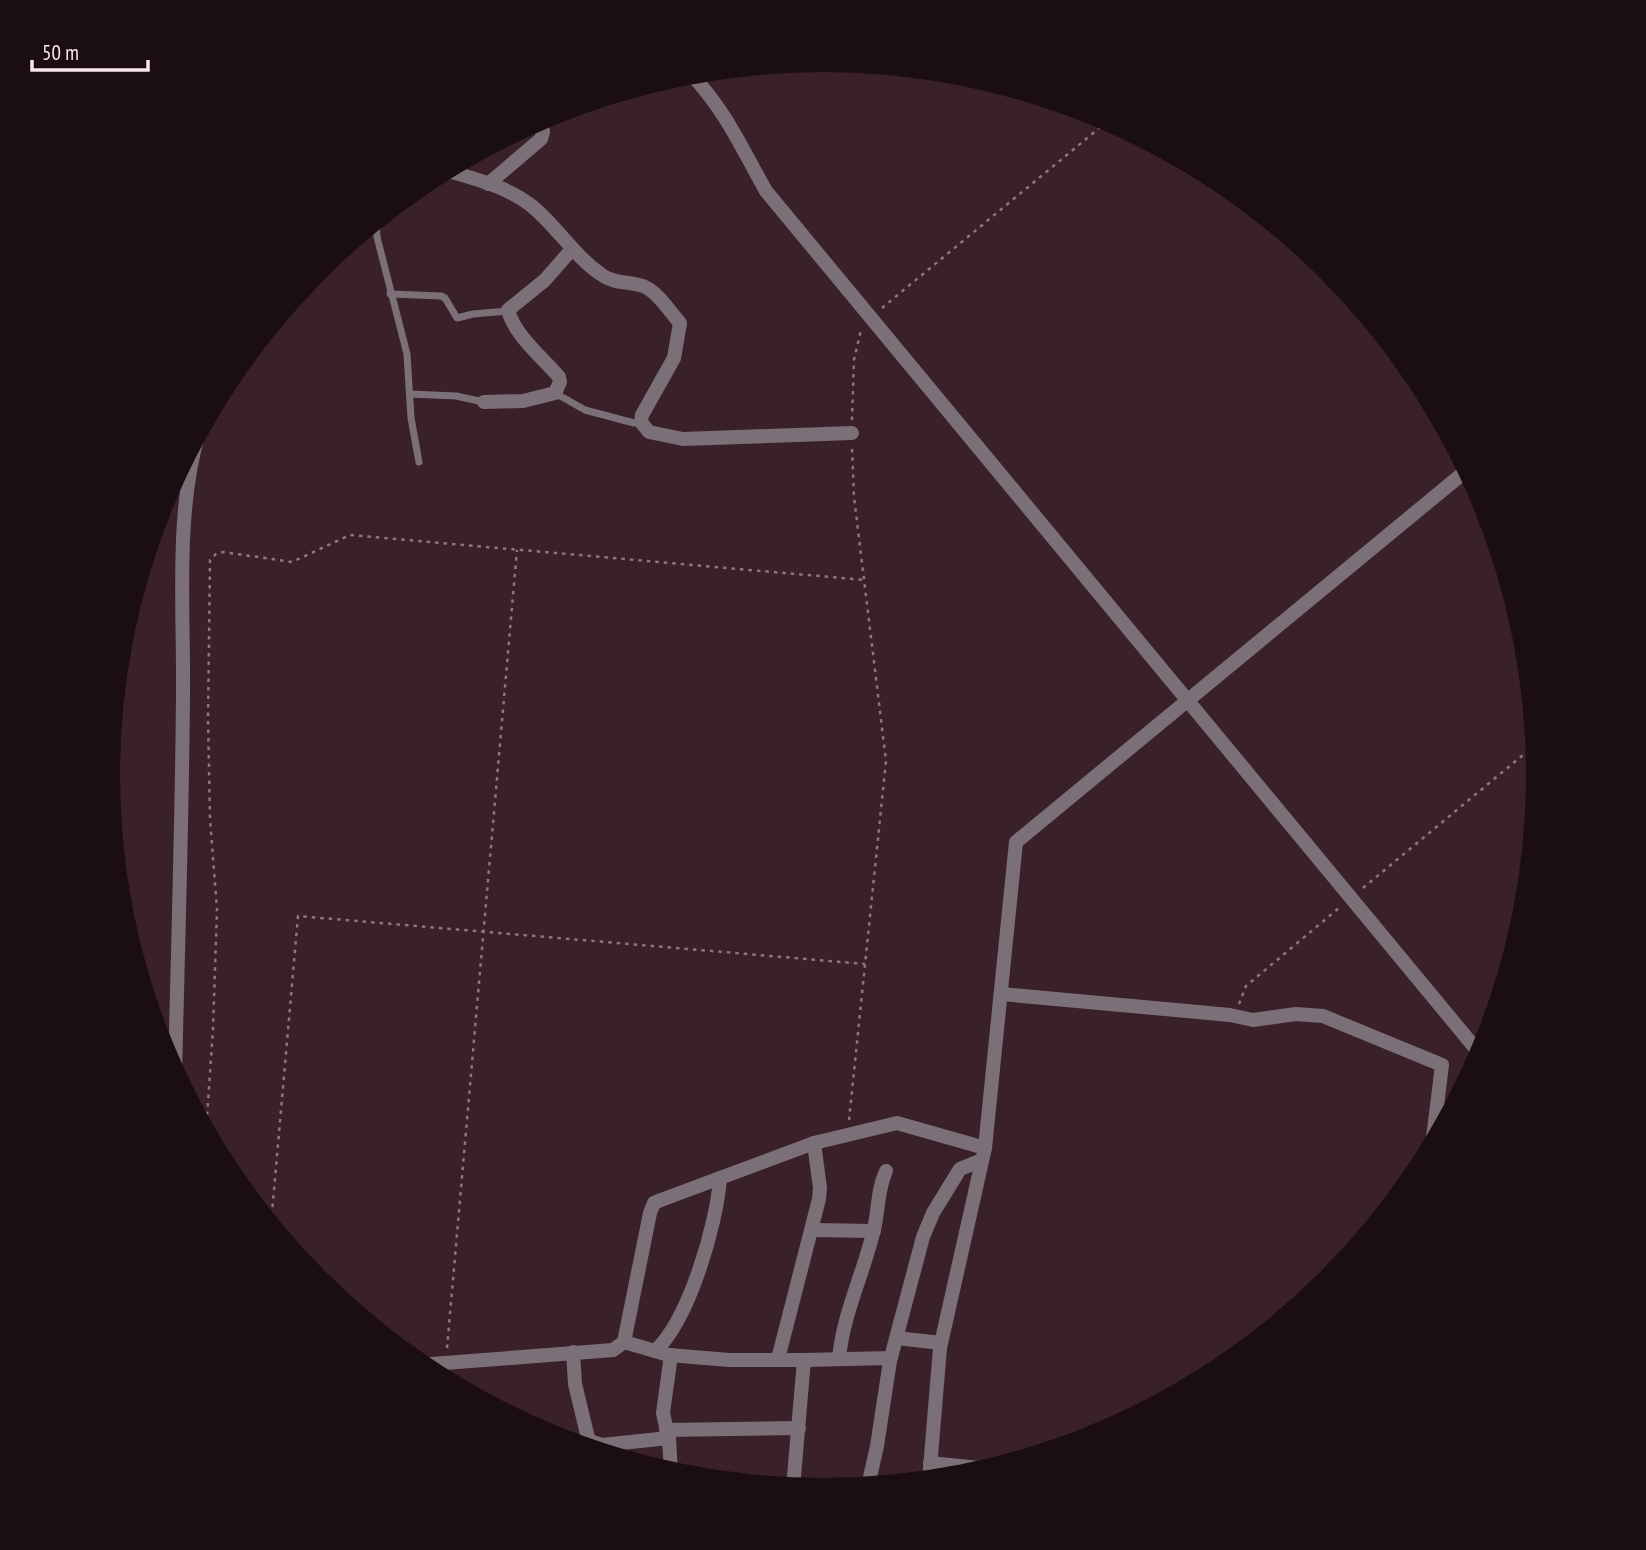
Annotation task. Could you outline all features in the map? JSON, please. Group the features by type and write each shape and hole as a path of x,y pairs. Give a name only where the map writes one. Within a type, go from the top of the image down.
{"street":[{"path":"698,83 722,111 766,191 1473,1045"},
{"path":"488,184 541,139 543,130"},
{"path":"458,174 516,195 534,208 572,249 603,276 649,288 680,323 674,358 642,415 641,422 649,432 683,439 852,433"},
{"path":"484,402 523,401 555,393 560,382 559,377 530,345 509,312 512,306 545,280 572,249"},
{"path":"175,1050 184,542 186,486 190,468"},
{"path":"930,1470 941,1343 984,1154 1016,842 1460,476"},
{"path":"1001,994 1253,1020 1296,1014 1323,1016 1441,1065 1435,1122"},
{"path":"438,1364 613,1350 624,1342 654,1203 814,1143 897,1123 984,1154"},
{"path":"778,1359 813,1230 820,1188 814,1143"},
{"path":"870,1477 891,1358 923,1237 933,1213 960,1169 984,1154"},
{"path":"839,1359 848,1307 874,1231 879,1185 886,1171"},
{"path":"655,1351 678,1324 690,1297 719,1196 720,1178"},
{"path":"813,1230 874,1231"},
{"path":"897,1338 941,1343"},
{"path":"624,1342 671,1355 729,1360 891,1358"},
{"path":"573,1352 575,1384 588,1438"},
{"path":"670,1461 663,1413 671,1355"},
{"path":"794,1477 804,1360"},
{"path":"607,1444 668,1434 799,1428"},
{"path":"930,1463 956,1466"}],"lane":[{"path":"377,232 407,354 411,418 419,462"},
{"path":"390,294 441,296 457,318 473,314 509,312"},
{"path":"555,393 585,410 634,423 641,422"},
{"path":"410,394 456,396 484,402"}],"path":[{"path":"847,1137 886,761 854,496 854,360 859,333 871,317 1099,128"},
{"path":"207,1114 217,909 210,819 209,732 210,560 216,554 223,552 292,562 350,535 864,580"},
{"path":"445,1363 517,550"},
{"path":"1236,1017 1246,986 1526,753"},
{"path":"272,1212 298,916 865,964"}]}
